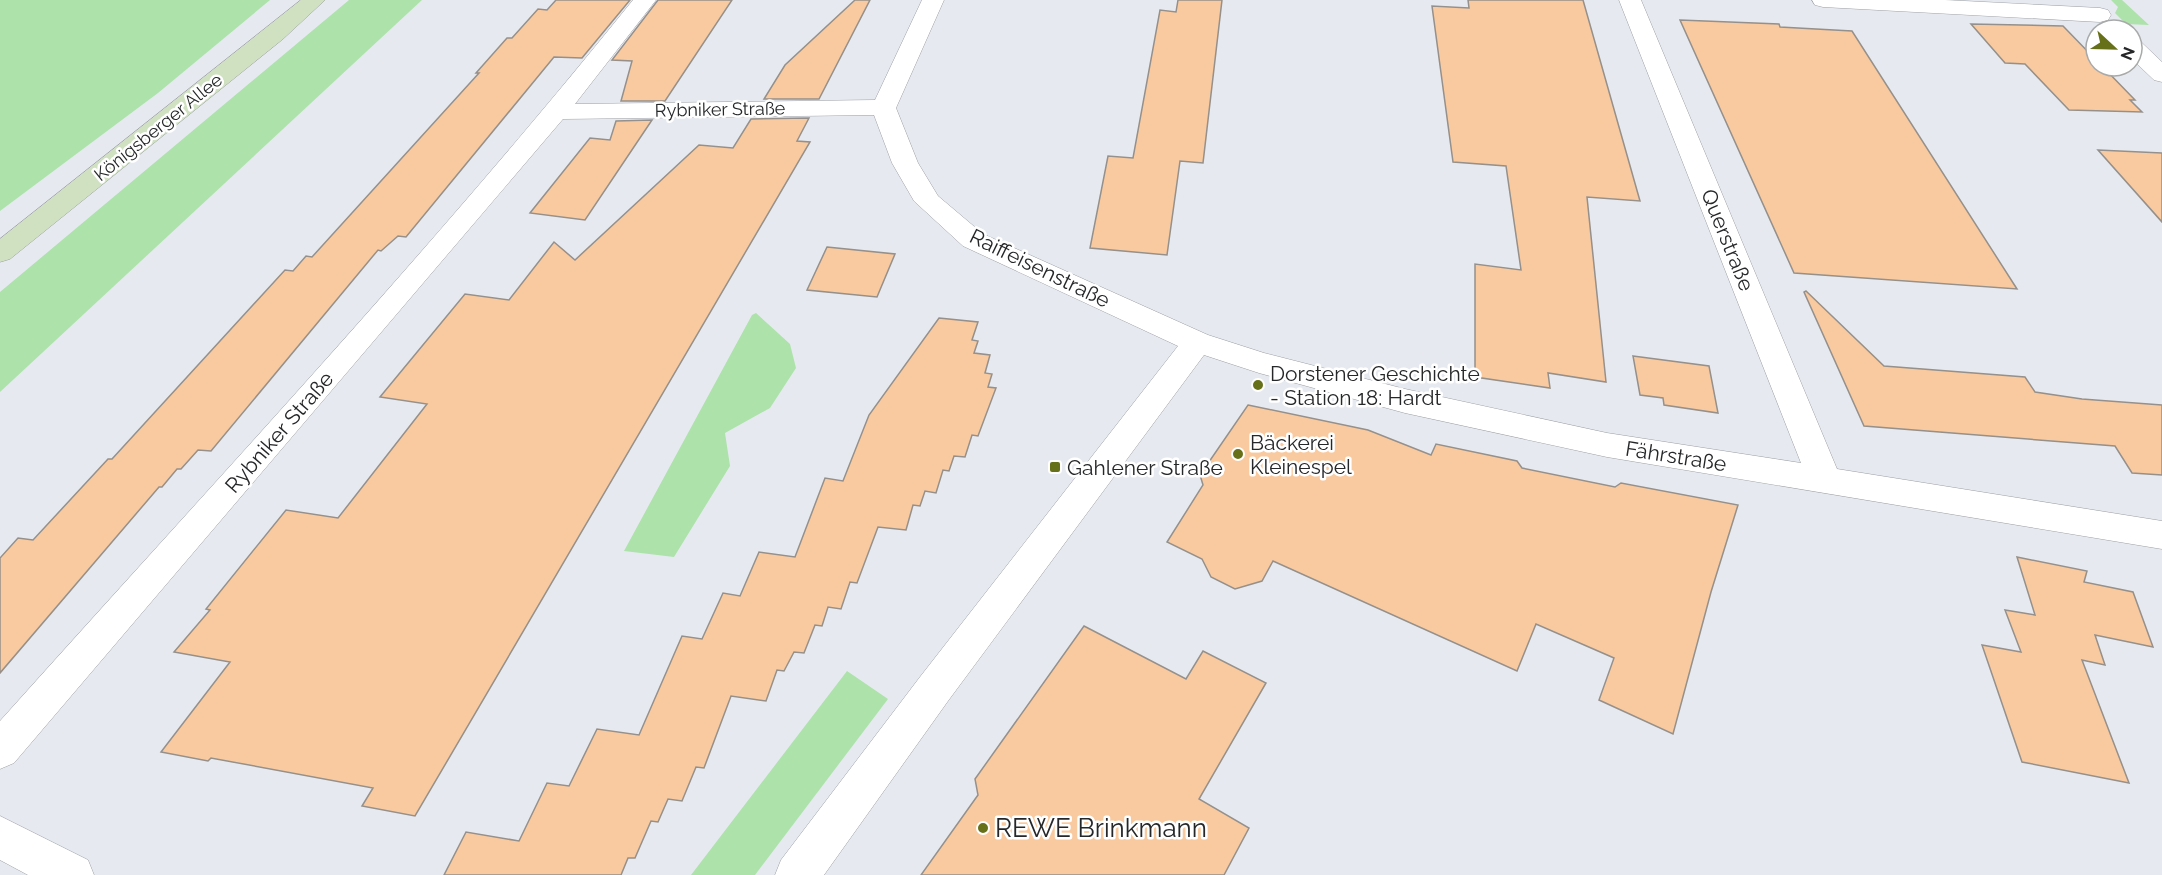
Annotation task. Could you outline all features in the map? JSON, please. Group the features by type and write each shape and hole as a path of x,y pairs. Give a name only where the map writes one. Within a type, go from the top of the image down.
{"main road":[{"name":"Königsberger Allee","path":"0,253 275,34 314,0"}],"street":[{"name":"Rybniker Straße","path":"0,750 556,112 645,0"},
{"path":"884,108 933,0"},
{"name":"Querstraße","path":"1630,0 1825,481"},
{"path":"1823,0 2084,21"},
{"path":"2083,0 2103,18"},
{"path":"2144,58 2162,75"},
{"name":"Rybniker Straße","path":"556,112 812,107 884,108"},
{"name":"Raiffeisenstraße","path":"884,108 905,163 928,201 973,240 1197,342"},
{"path":"797,875 981,626 1197,342"},
{"name":"Fährstraße","path":"1197,342 1259,362 1383,395 1607,445 2162,536"},
{"path":"0,837 72,875"}],"green space":[{"path":"0,0 270,0 158,93 0,211"},
{"path":"349,0 422,0 0,392 0,292"},
{"path":"2111,0 2122,0 2141,18 2120,18 2115,13 2118,7"},
{"path":"756,313 790,344 796,368 770,408 725,433 730,466 674,557 624,551 752,315"},
{"path":"847,671 888,699 755,875 691,875"}],"building":[{"path":"556,0 630,0 582,58 554,57 406,237 398,236 381,251 378,250 211,451 198,450 181,469 177,469 162,487 159,487 0,673 0,558 18,538 33,540 108,459 112,459 285,270 293,271 306,256 312,257 479,73 476,73 507,38 512,38 538,9 547,10"},
{"path":"658,0 732,0 665,101 621,101 632,61 612,60"},
{"path":"855,0 870,0 819,99 764,99 785,65"},
{"path":"1178,0 1222,0 1203,163 1180,161 1167,255 1090,248 1108,156 1133,158 1160,10 1176,12"},
{"path":"1468,0 1583,0 1640,201 1587,197 1606,382 1548,373 1550,388 1475,377 1475,264 1521,270 1506,166 1453,162 1432,6 1469,8"},
{"path":"1680,20 1779,24 1780,27 1852,31 2017,289 1794,273"},
{"path":"1971,24 2063,26 2084,48 2084,78 2114,78 2135,100 2130,100 2142,112 2069,110 2025,64 2005,63"},
{"path":"809,118 797,141 810,142 415,816 362,806 373,788 211,758 208,761 161,752 230,662 174,652 210,610 206,609 286,510 338,518 427,404 380,397 465,294 509,300 554,242 575,260 699,145 733,148 751,119"},
{"path":"652,120 585,220 530,213 590,138 610,140 616,121"},
{"path":"2098,150 2162,153 2162,222"},
{"path":"827,247 895,254 877,297 807,290"},
{"path":"1806,291 1884,366 2025,377 2035,392 2082,399 2162,405 2162,475 2132,473 2115,446 1864,426 1804,292"},
{"path":"939,318 978,322 972,340 978,341 974,353 990,355 985,373 992,374 988,387 996,388 978,436 972,435 965,457 954,456 949,471 943,470 936,493 925,491 920,506 913,505 906,530 878,527 857,583 850,582 841,609 828,607 822,626 815,625 804,653 794,652 784,671 777,670 766,701 731,696 704,768 696,767 682,801 668,799 658,822 651,821 635,858 628,858 621,875 444,875 466,832 519,841 547,783 569,786 597,729 639,735 682,636 702,639 723,593 740,596 759,552 795,557 825,478 843,481 869,415"},
{"path":"1633,356 1709,366 1718,413 1664,405 1663,398 1640,395"},
{"path":"1248,405 1368,430 1431,455 1436,444 1517,461 1522,468 1615,487 1621,483 1738,505 1711,592 1673,734 1599,700 1614,658 1536,624 1517,671 1273,561 1262,581 1235,589 1211,577 1202,559 1167,542 1203,485 1200,475"},
{"path":"2017,557 2087,571 2084,582 2133,592 2153,647 2095,635 2105,665 2082,660 2129,783 2022,762 1982,645 2021,652 2005,610 2035,615"},
{"path":"1084,626 1186,679 1203,651 1266,683 1199,799 1249,828 1224,875 921,875 978,795 975,779"}],"place":[{"name":"Dorstener Geschichte - Station 18: Hardt","path":"1258,385"},
{"name":"Bäckerei Kleinespel","path":"1238,454"},
{"name":"Gahlener Straße","path":"1055,467"},
{"name":"REWE Brinkmann","path":"983,828"}]}
